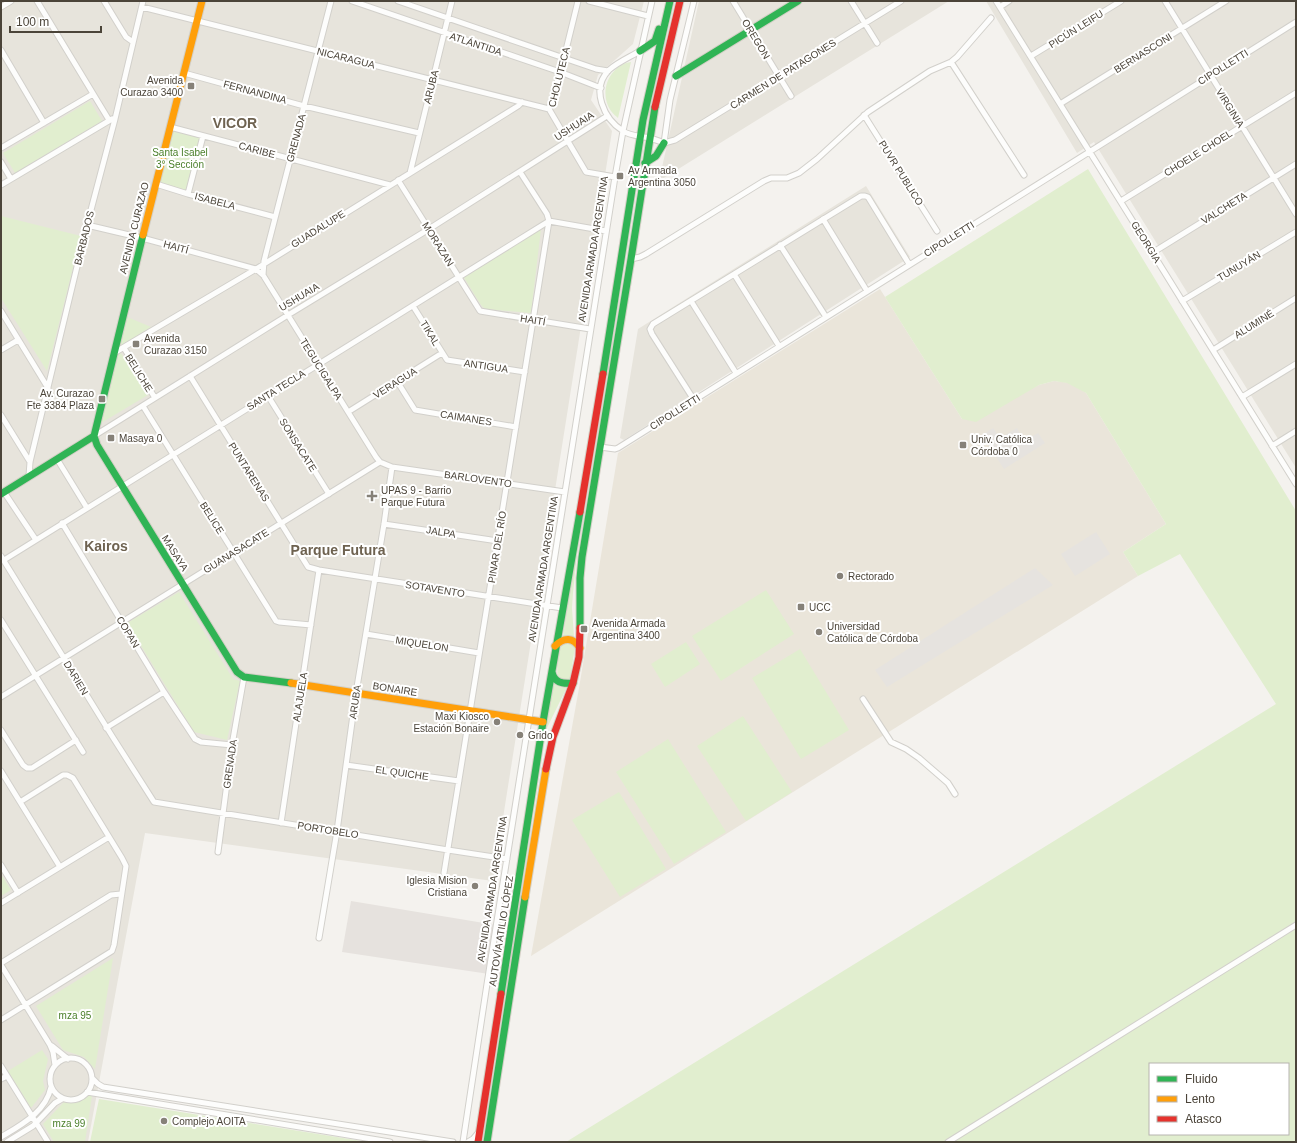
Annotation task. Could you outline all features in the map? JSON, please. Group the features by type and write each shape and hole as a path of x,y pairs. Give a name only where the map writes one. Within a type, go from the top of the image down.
{"main road":[{"name":"AVENIDA CURAZAO","path":"94,436 94,429 202,1"},
{"path":"640,51 655,41 667,1"},
{"path":"543,722 590,451 640,136 670,1"},
{"path":"551,671 554,679 558,683 573,683 580,648 580,578 600,447 649,138 656,99 680,1"},
{"path":"676,76 798,1"},
{"path":"645,163 656,156 664,143"},
{"name":"USHUAIA","path":"3,493 94,436"},
{"name":"MASAYA","path":"94,436 97,445 234,668 244,677"},
{"path":"555,646 563,639 570,638 577,642 580,648"},
{"name":"BONAIRE","path":"244,677 301,684 543,722"},
{"name":"AUTOVÍA ATILIO LÓPEZ","path":"487,1142 543,782 553,737 573,683"},
{"name":"AUTOVÍA ATILIO LÓPEZ","path":"478,1142 543,722"}],"street":[{"path":"1,7 11,1"},
{"path":"37,1 109,120"},
{"path":"104,1 126,37 134,42"},
{"name":"GRENADA","path":"263,275 263,264 330,1"},
{"name":"ATLÁNTIDA","path":"352,1 560,72 597,85 601,88"},
{"name":"ATLÁNTIDA","path":"398,1 599,70 608,71"},
{"name":"ARUBA","path":"410,172 452,1"},
{"name":"CHOLUTECA","path":"578,1 564,58 549,109 584,170 590,174 615,177"},
{"path":"589,1 648,16"},
{"name":"AVENIDA ARMADA ARGENTINA","path":"463,1142 528,720 548,607 606,231 623,131 652,1"},
{"path":"640,51 621,61 608,71 604,77 601,88 601,102 607,116 623,131 664,143 670,100 694,1"},
{"name":"OREGON","path":"733,1 792,96"},
{"path":"851,1 877,43"},
{"name":"CARMEN DE PATAGONES","path":"664,143 675,140 901,1"},
{"name":"GEORGIA","path":"996,1 1296,484"},
{"path":"1000,7 1008,1"},
{"name":"PICÚN LEIFU","path":"1031,56 1121,1"},
{"name":"VIRGINIA","path":"1165,1 1296,214"},
{"name":"BERNASCONI","path":"1060,104 1226,1"},
{"name":"BARBADOS","path":"29,476 30,462 87,225 143,4"},
{"name":"NICARAGUA","path":"143,4 197,21 549,109"},
{"path":"631,259 646,254 764,181 771,178 788,178 799,173 817,159 864,115 930,71 951,62 991,18"},
{"name":"CIPOLLETTI","path":"600,447 618,448 1296,22"},
{"path":"1,50 44,123"},
{"path":"951,62 1024,175"},
{"name":"FERNANDINA","path":"184,72 304,106 419,133"},
{"name":"CHOELE CHOEL","path":"1121,202 1296,93"},
{"path":"1,148 93,94"},
{"name":"GUADALUPE","path":"113,354 256,269 518,106 522,102"},
{"name":"PUVR PUBLICO","path":"864,115 937,231"},
{"name":"USHUAIA","path":"94,436 429,229 607,116"},
{"path":"1,185 109,120 115,119"},
{"name":"CARIBE","path":"170,127 390,185"},
{"path":"188,194 203,136"},
{"path":"1,162 11,179"},
{"name":"VALCHETA","path":"1152,253 1296,164"},
{"path":"520,172 547,214 549,221 606,231"},
{"name":"MORAZAN","path":"398,180 478,309"},
{"name":"ISABELA","path":"156,184 275,217"},
{"path":"694,400 652,334 650,329 653,324 861,196 868,197 909,264"},
{"path":"823,219 867,291"},
{"name":"SANTA TECLA","path":"2,558 36,540 549,221"},
{"name":"PINAR DEL RÍO","path":"444,873 549,221"},
{"name":"HAITÍ","path":"87,225 142,238 256,269 263,275"},
{"name":"TUNUYÁN","path":"1182,301 1296,232"},
{"path":"780,246 826,317"},
{"path":"734,274 779,346"},
{"name":"TEGUCIGALPA","path":"263,275 380,462"},
{"name":"ALUMINÉ","path":"1213,350 1296,298"},
{"path":"691,301 736,373"},
{"name":"TIKAL","path":"413,306 446,360"},
{"name":"HAITÍ","path":"478,309 483,313 590,329"},
{"path":"1,311 48,388"},
{"path":"1,350 18,340"},
{"name":"BELICHE","path":"124,348 155,398"},
{"name":"VERAGUA","path":"348,412 442,353"},
{"name":"ANTIGUA","path":"446,360 525,372"},
{"path":"1242,398 1296,364"},
{"name":"PUNTARENAS","path":"190,376 308,568"},
{"name":"CAIMANES","path":"397,381 415,410 516,426"},
{"name":"SONSACATE","path":"268,396 329,494"},
{"name":"BELICE","path":"143,406 276,620 278,622 310,625"},
{"path":"1,415 30,462"},
{"path":"1272,446 1296,431"},
{"path":"56,459 87,508"},
{"path":"380,462 392,467"},
{"name":"GUANASACATE","path":"1,697 380,462"},
{"name":"ARUBA","path":"319,938 337,832 356,693 392,467"},
{"name":"BARLOVENTO","path":"392,467 565,492"},
{"path":"3,493 36,540"},
{"name":"COPAN","path":"62,523 164,692 195,739 200,742 232,745"},
{"name":"JALPA","path":"384,524 498,541"},
{"name":"DARIEN","path":"2,558 151,799"},
{"name":"SOTAVENTO","path":"308,568 562,608"},
{"name":"ALAJUELA","path":"281,823 319,570"},
{"path":"1,620 83,752"},
{"name":"MIQUELON","path":"366,634 479,653"},
{"name":"GRENADA","path":"218,852 232,745 244,677"},
{"path":"106,728 164,692"},
{"path":"863,699 891,742 906,749 919,758 948,783 956,794"},
{"path":"1,730 22,765 27,768 32,768 76,740"},
{"name":"EL QUICHE","path":"346,765 459,781"},
{"path":"1,771 60,867"},
{"path":"1,1020 112,951 126,866 70,776 63,775 20,802"},
{"name":"PORTOBELO","path":"151,799 157,803 223,814 507,858"},
{"path":"1,903 109,837"},
{"path":"1,864 18,892"},
{"path":"55,1066 53,1052 50,1045 1,964 111,895 121,894"},
{"path":"948,1142 1296,925"},
{"path":"50,1045 68,1058 81,1061 87,1065 92,1078 88,1092 84,1096 73,1100 62,1099 51,1087"},
{"path":"1,1137 32,1116 46,1101 49,1097 51,1087 50,1076 55,1066 68,1058"},
{"path":"1,1066 48,1142"},
{"path":"1,1079 7,1076"},
{"path":"92,1078 98,1084 104,1086 453,1142"},
{"path":"88,1092 390,1142"},
{"path":"7,1142 29,1129 55,1103 62,1099"},
{"path":"468,1142 479,1133"}],"shaded area":[{"path":"1,1 644,1 633,44 598,75 591,100 612,131 493,881 145,833 88,1142 1,1142"},
{"path":"699,1 949,1 659,181"},
{"path":"986,1 1296,1 1296,468 1094,142 1077,153"},
{"path":"866,186 910,257 624,440 620,438 638,329"},
{"name":"Universidad Católica de Córdoba","path":"880,289 962,419 1039,385 1054,381 1071,383 1086,393 1166,524 1123,552 1138,576 531,956 579,688 618,453"},
{"path":"993,428 1000,438 1017,428 1024,441 1038,433 1045,443 1004,469 982,435"},
{"path":"1096,532 1110,554 1075,576 1061,554"},
{"path":"1035,568 1053,585 887,687 875,670"},
{"path":"351,901 496,925 489,974 342,952"}],"green space":[{"path":"631,62 618,118 607,104 606,88 608,81 617,68 623,64"},
{"path":"90,101 102,121 15,173 3,153"},
{"name":"Santa Isabel 3° Sección","path":"172,129 201,137 187,191 157,184"},
{"path":"1088,169 1296,511 1296,1142 566,1142 1276,704 1180,554 1138,576 1123,552 1166,524 1086,393 1067,383 1054,381 1039,385 976,422 962,419 885,297"},
{"path":"1,216 81,236 47,371 1,298"},
{"path":"541,229 531,313 485,309 463,276"},
{"path":"125,316 151,327 117,349"},
{"path":"121,353 148,395 96,426 116,356"},
{"path":"576,544 578,544 572,608 574,637 563,637"},
{"path":"766,590 794,634 721,681 692,636"},
{"path":"179,592 233,679 240,681 227,740 194,732 127,623"},
{"path":"564,641 571,642 575,647 570,678 566,682 559,681 557,672 560,649"},
{"path":"686,642 700,664 665,687 651,664"},
{"path":"800,649 849,730 801,759 752,678"},
{"path":"553,683 567,687 546,730"},
{"path":"743,716 792,792 746,821 697,746"},
{"path":"668,739 726,832 674,864 616,772"},
{"path":"619,792 666,869 620,897 572,820"},
{"path":"1,874 11,890 1,896"},
{"name":"mza 95","path":"113,958 95,1069 84,1057 63,1050 36,1006"},
{"path":"42,1050 48,1059 43,1081 45,1090 31,1108 8,1071"},
{"name":"mza 99","path":"89,1095 92,1096 85,1142 54,1142 43,1124 64,1102 79,1102"},
{"name":"Complejo AOITA","path":"99,1099 368,1142 90,1142"}],"traffic: fast":[{"path":"603,374 643,120 670,1"},
{"path":"676,76 798,1"},
{"path":"640,51 655,41 659,29"},
{"path":"580,628 580,578 582,557 655,107"},
{"path":"645,163 656,156 664,143"},
{"path":"143,235 94,436 97,445 237,672 244,677 291,683"},
{"path":"1,494 94,436"},
{"path":"501,994 543,722 580,512"},
{"path":"552,672 557,681 573,683"},
{"path":"487,1142 525,897"}],"traffic: slow":[{"path":"143,235 202,1"},
{"path":"555,646 562,641 571,640 580,648"},
{"path":"291,683 543,722"},
{"path":"525,897 546,769"}],"traffic: jam":[{"path":"655,107 680,1"},
{"path":"580,512 603,374"},
{"path":"546,769 553,737 573,683 579,657 580,628"},
{"path":"478,1142 501,994"}],"place":[{"name":"Avenida Curazao 3400","path":"191,86"},
{"name":"Av Armada Argentina 3050","path":"620,176"},
{"name":"Avenida Curazao 3150","path":"136,344"},
{"name":"Av. Curazao Fte 3384 Plaza","path":"102,399"},
{"name":"Masaya 0","path":"111,438"},
{"name":"Univ. Católica Córdoba 0","path":"963,445"},
{"name":"UPAS 9 - Barrio Parque Futura","path":"372,496"},
{"name":"Rectorado","path":"840,576"},
{"name":"UCC","path":"801,607"},
{"name":"Avenida Armada Argentina 3400","path":"584,629"},
{"name":"Universidad Católica de Córdoba","path":"819,632"},
{"name":"Maxi Kiosco Estación Bonaire","path":"497,722"},
{"name":"Grido","path":"520,735"},
{"name":"Iglesia Mision Cristiana","path":"475,886"},
{"name":"Complejo AOITA","path":"164,1121"}],"district":[{"name":"VICOR","path":"235,123"},
{"name":"Kairos","path":"106,546"},
{"name":"Parque Futura","path":"338,550"}]}
